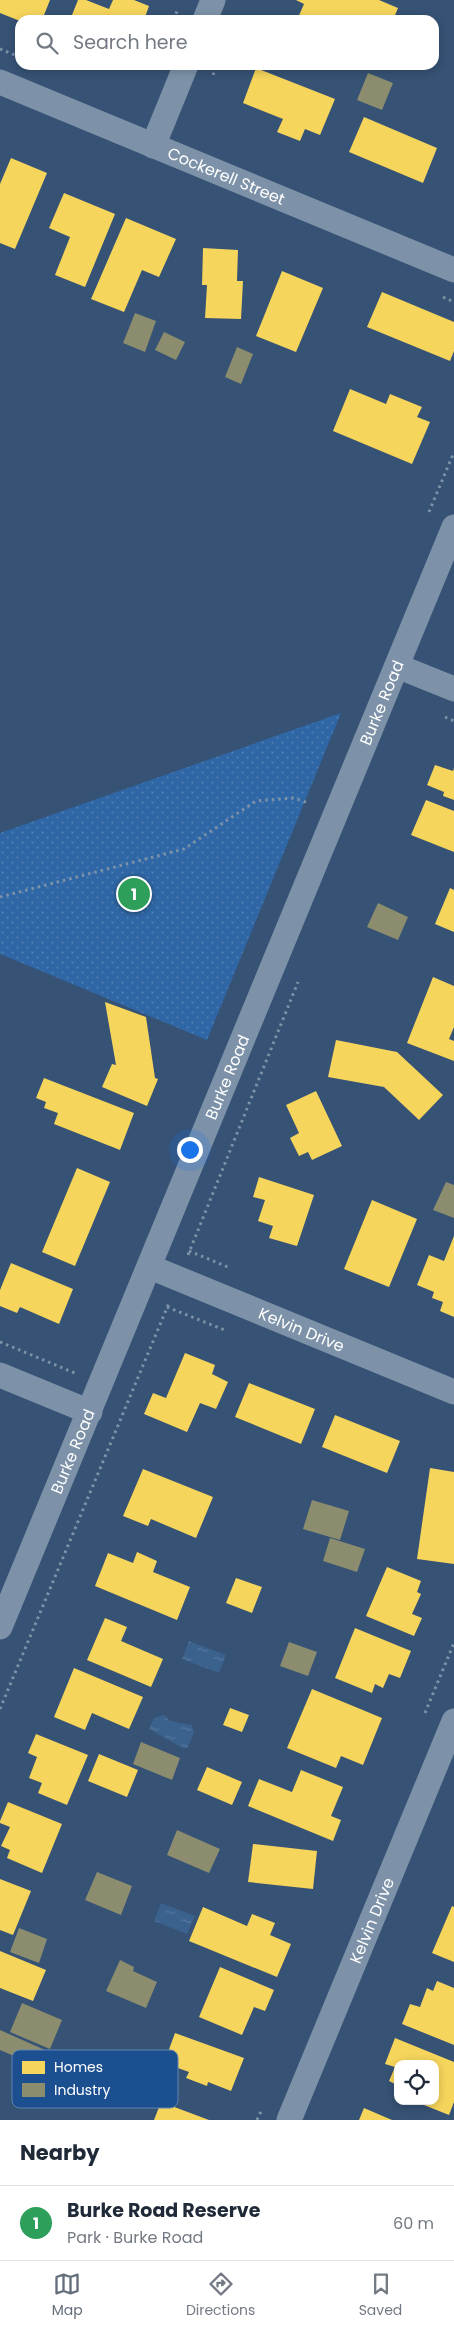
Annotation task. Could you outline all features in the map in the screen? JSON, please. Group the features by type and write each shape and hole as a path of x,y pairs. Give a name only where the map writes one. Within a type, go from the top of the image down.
{"street":[{"path":"207,15 213,0"},
{"path":"153,146 184,70"},
{"name":"Cockerell Street","path":"0,82 454,270"},
{"name":"Burke Road","path":"0,1628 454,527"},
{"path":"397,666 454,689"},
{"name":"Kelvin Drive","path":"150,1267 454,1392"},
{"path":"0,1375 90,1412"},
{"name":"Kelvin Drive","path":"289,2120 454,1720"}],"path":[{"path":"0,49 15,56"},
{"path":"0,897 184,849 256,802 293,798 309,803"},
{"path":"0,1709 167,1307"},
{"path":"0,1342 75,1373"}],"shaded area":[{"path":"341,713 207,1040 0,954 0,833"}],"water":[{"path":"189,1641 226,1655 219,1673 182,1659"},
{"path":"164,1715 170,1721 192,1725 194,1732 188,1747 184,1749 149,1729 154,1718"},
{"path":"161,1903 195,1916 187,1934 154,1921"}],"building: Homes":[{"path":"0,0 50,0 44,15 15,15 15,19 0,13"},
{"path":"78,0 86,0 109,9 113,0 134,0 149,6 146,15 72,15"},
{"path":"296,0 379,0 398,8 395,15 299,15 304,4"},
{"path":"255,70 261,70 335,99 320,135 305,129 300,141 277,132 283,119 243,103"},
{"path":"364,117 437,148 423,183 349,152"},
{"path":"11,158 47,173 15,249 0,243 0,184"},
{"path":"64,193 115,214 85,287 55,275 70,237 49,228"},
{"path":"126,218 176,239 159,277 142,270 124,312 91,299"},
{"path":"203,248 238,250 237,281 243,281 241,319 205,318 207,285 202,285"},
{"path":"282,271 323,288 296,352 256,336"},
{"path":"382,292 454,322 454,351 450,361 367,327"},
{"path":"350,389 386,404 390,394 422,407 417,417 430,422 412,464 333,431"},
{"path":"435,765 453,771 454,768 454,800 443,796 444,792 427,785"},
{"path":"426,800 454,811 454,852 411,835"},
{"path":"450,888 454,890 454,932 435,924"},
{"path":"433,977 454,986 454,1027 449,1039 454,1041 454,1061 407,1043"},
{"path":"105,1002 146,1017 155,1078 158,1079 147,1106 102,1087 112,1064 116,1065"},
{"path":"336,1040 397,1052 443,1095 419,1120 384,1087 328,1077"},
{"path":"44,1078 134,1113 120,1150 54,1124 58,1113 44,1108 46,1102 36,1098"},
{"path":"316,1091 342,1146 312,1160 308,1152 299,1156 290,1138 299,1133 286,1105"},
{"path":"77,1168 110,1182 75,1266 42,1252"},
{"path":"259,1177 314,1195 297,1246 269,1238 273,1226 258,1221 265,1200 253,1197"},
{"path":"372,1200 417,1219 389,1287 344,1269"},
{"path":"454,1236 454,1317 440,1311 443,1302 432,1298 434,1292 417,1285 429,1255 444,1261"},
{"path":"11,1263 73,1289 59,1324 20,1307 17,1313 0,1306 0,1290"},
{"path":"185,1353 215,1365 212,1374 228,1382 216,1409 200,1403 187,1432 144,1414 153,1393 166,1398"},
{"path":"249,1383 315,1409 301,1444 235,1417"},
{"path":"335,1415 400,1441 387,1473 322,1447"},
{"path":"430,1468 454,1472 454,1564 417,1559"},
{"path":"143,1469 213,1497 196,1538 151,1519 148,1526 123,1516"},
{"path":"137,1552 157,1561 153,1572 190,1587 177,1620 95,1586 108,1553 133,1563"},
{"path":"387,1567 421,1581 417,1592 421,1594 412,1614 422,1618 414,1636 366,1616"},
{"path":"236,1578 262,1587 252,1613 226,1603"},
{"path":"105,1618 127,1627 121,1641 163,1659 151,1687 87,1660"},
{"path":"355,1628 411,1651 400,1678 389,1674 383,1688 375,1684 372,1693 335,1678"},
{"path":"74,1668 143,1697 129,1729 92,1713 85,1730 54,1717"},
{"path":"312,1689 382,1718 363,1765 341,1756 336,1768 287,1748"},
{"path":"230,1708 249,1715 242,1732 223,1725"},
{"path":"36,1734 88,1755 67,1805 38,1793 42,1783 29,1778 37,1757 28,1753"},
{"path":"99,1754 138,1770 127,1797 88,1781"},
{"path":"207,1767 242,1782 232,1805 197,1790"},
{"path":"301,1770 343,1787 331,1816 341,1820 333,1841 248,1806 259,1779 292,1792"},
{"path":"8,1802 62,1824 42,1873 7,1858 10,1850 1,1846 10,1827 0,1823"},
{"path":"253,1844 317,1851 313,1889 248,1882"},
{"path":"0,1879 31,1891 13,1935 0,1930"},
{"path":"452,1906 454,1907 454,1962 432,1953"},
{"path":"203,1907 247,1926 252,1914 275,1923 270,1935 291,1944 277,1977 189,1941"},
{"path":"0,1951 46,1970 33,2001 0,1988"},
{"path":"220,1967 274,1990 265,2011 254,2007 242,2035 199,2017"},
{"path":"437,1981 454,1988 454,2045 402,2024 410,2004 420,2007 427,1988 433,1991"},
{"path":"175,2033 244,2058 231,2091 208,2082 207,2086 186,2078 189,2072 178,2068 178,2050 169,2050"},
{"path":"395,2038 454,2062 454,2102 449,2115 424,2105 439,2105 439,2060 394,2060 394,2067 385,2064"},
{"path":"394,2069 394,2084 389,2081"},
{"path":"159,2108 177,2108 209,2120 154,2120"},
{"path":"364,2108 392,2120 359,2120"}],"building: Industry":[{"path":"368,73 393,83 382,110 357,100"},
{"path":"135,313 156,321 145,352 123,343"},
{"path":"164,332 185,342 176,360 155,350"},
{"path":"237,347 253,354 241,384 225,377"},
{"path":"378,903 408,917 398,940 367,927"},
{"path":"446,1182 454,1185 454,1218 433,1210"},
{"path":"312,1500 349,1511 340,1540 303,1529"},
{"path":"330,1538 365,1549 357,1572 323,1561"},
{"path":"289,1642 317,1652 308,1676 280,1666"},
{"path":"141,1742 180,1758 172,1780 133,1764"},
{"path":"177,1830 220,1849 209,1873 167,1855"},
{"path":"97,1872 132,1886 121,1915 85,1900"},
{"path":"19,1928 47,1939 39,1963 10,1952"},
{"path":"120,1960 134,1967 133,1971 157,1982 146,2008 106,1991"},
{"path":"22,2003 62,2020 50,2049 10,2032"},
{"path":"0,2030 45,2050 12,2050 12,2055 0,2050"}],"place":[{"name":"Burke Road Reserve","path":"134,894"}]}
